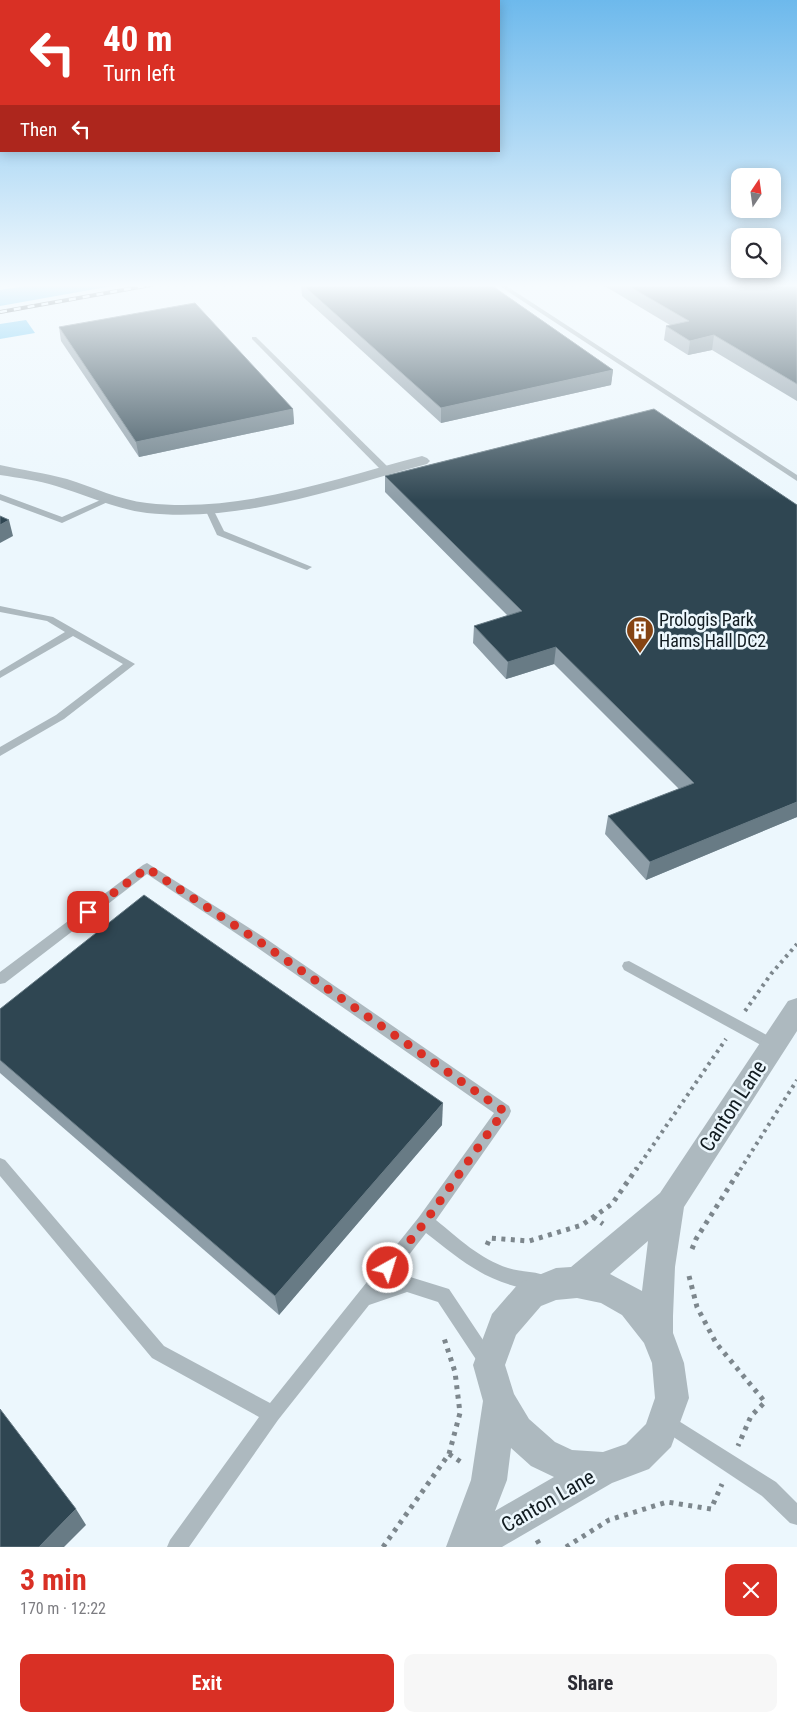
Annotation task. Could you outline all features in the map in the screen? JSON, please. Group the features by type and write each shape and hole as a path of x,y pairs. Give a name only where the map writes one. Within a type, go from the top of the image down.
{"street":[{"path":"0,470 60,482 108,500 146,508 176,510 210,509 278,497 422,461"},
{"name":"Canton Lane","path":"566,1283 670,1203 797,1009"},
{"name":"Canton Lane","path":"466,1547 604,1469 637,1457 659,1435 672,1398 668,1363 657,1333 656,1304 658,1266 670,1203"},
{"path":"604,1469 571,1466 543,1454 517,1431 500,1401 489,1365 503,1324 530,1294 566,1283 606,1288 633,1304 657,1333"},
{"name":"Canton Lane","path":"466,1547 489,1480 500,1401"}],"lane":[{"path":"273,357 386,470"},
{"path":"611,357 797,479"},
{"path":"0,497 62,520 108,500"},
{"path":"210,509 220,532 307,567"},
{"path":"0,609 50,619 130,664 60,717 0,752"},
{"path":"0,675 72,632"},
{"path":"0,979 147,868 260,942 504,1111 425,1222 272,1414 177,1547"},
{"path":"629,966 773,1045"},
{"path":"0,1165 158,1352 272,1414"},
{"path":"425,1222 479,1264 509,1277 566,1283"},
{"path":"364,1299 407,1284 443,1295 489,1365"},
{"path":"664,1421 769,1489 797,1516"}],"path":[{"path":"490,1238 529,1241 582,1225 612,1204 771,974 797,944"},
{"path":"689,1257 696,1239 797,1080"},
{"path":"688,1274 697,1308 716,1343 765,1402"},
{"path":"384,1547 449,1454 460,1413 455,1372 440,1325"},
{"path":"566,1547 609,1520 667,1502 711,1509"}],"building":[{"path":"79,357 245,357 293,409 136,442"},
{"path":"384,357 595,357 613,370 441,408"},
{"path":"752,357 797,357 797,384"},
{"name":"Prologis Park Hams Hall DC2","path":"654,409 797,505 797,802 650,862 608,816 694,783 556,647 508,662 474,626 522,611 385,476"},
{"path":"0,516 9,520 0,525"},
{"path":"144,895 443,1103 275,1296 0,1060 0,1009"},
{"path":"0,1409 76,1509 39,1547 0,1547"}],"place":[{"name":"Prologis Park Hams Hall DC2","path":"640,654"}],"route":[{"path":"88,912 147,868 260,942 504,1111 425,1222 388,1268"}]}
